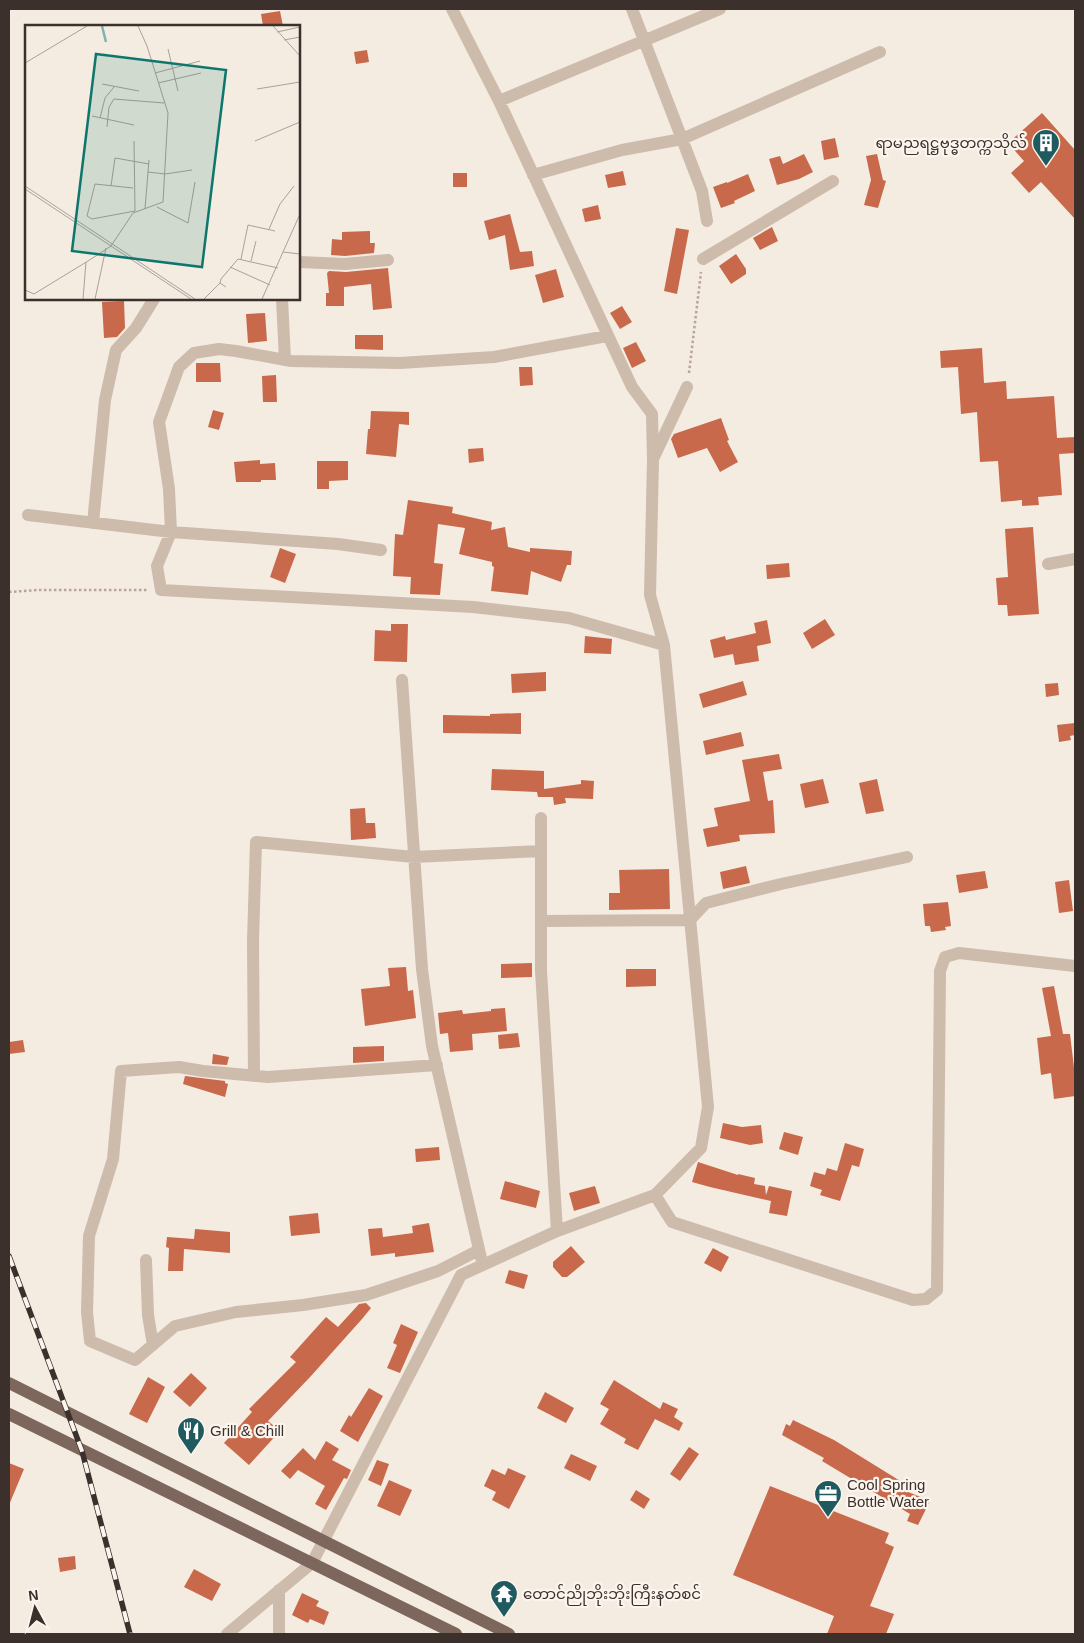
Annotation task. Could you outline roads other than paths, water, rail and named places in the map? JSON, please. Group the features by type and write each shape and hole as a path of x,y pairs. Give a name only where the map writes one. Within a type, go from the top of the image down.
{"main road":[{"path":"9,1383 509,1634"},
{"path":"9,1414 456,1634"}],"street":[{"path":"227,1634 312,1563 461,1275 557,1231 655,1195 700,1148 708,1107 664,645 650,595 653,460 652,414 632,387 499,101 452,9"},
{"path":"632,9 702,190 707,221"},
{"path":"499,101 720,9"},
{"path":"533,175 622,150 682,139 880,52"},
{"path":"702,259 833,181"},
{"path":"300,262 345,264 388,260"},
{"path":"93,523 105,400 116,350 136,328 153,300"},
{"path":"282,300 285,360"},
{"path":"607,336 494,357 400,363 285,360 218,349 194,353 179,367 159,422 169,489 171,532 157,566 161,590 473,607 569,618 664,645"},
{"path":"653,460 687,387"},
{"path":"28,515 171,532 338,544 381,550"},
{"path":"1048,564 1075,558"},
{"path":"402,680 422,969 432,1046 483,1265"},
{"path":"541,818 541,971 557,1231"},
{"path":"254,1076 253,941 256,842 414,857 541,851"},
{"path":"541,921 690,920 706,903 781,884 907,857"},
{"path":"655,1195 672,1222 913,1300 926,1299 937,1290 940,971 945,957 958,953 1075,966"},
{"path":"437,1065 268,1077 180,1067 121,1071 113,1159 89,1236 87,1312 90,1340 135,1360 176,1326 236,1312 303,1305 366,1295 438,1272 479,1250"},
{"path":"146,1260 148,1315 153,1345"},
{"path":"279,1590 279,1634"}],"railway":[{"path":"9,1256 82,1451 130,1634"}],"place":[{"name":"ရာမညရဋ္ဌဗုဒ္ဓတက္ကသိုလ်","path":"1046,167"},
{"name":"Grill & Chill","path":"191,1455"},
{"name":"Cool Spring Bottle Water","path":"828,1518"},
{"name":"တောင်ညိုဘိုးဘိုးကြီးနတ်စင်","path":"504,1618"}]}
